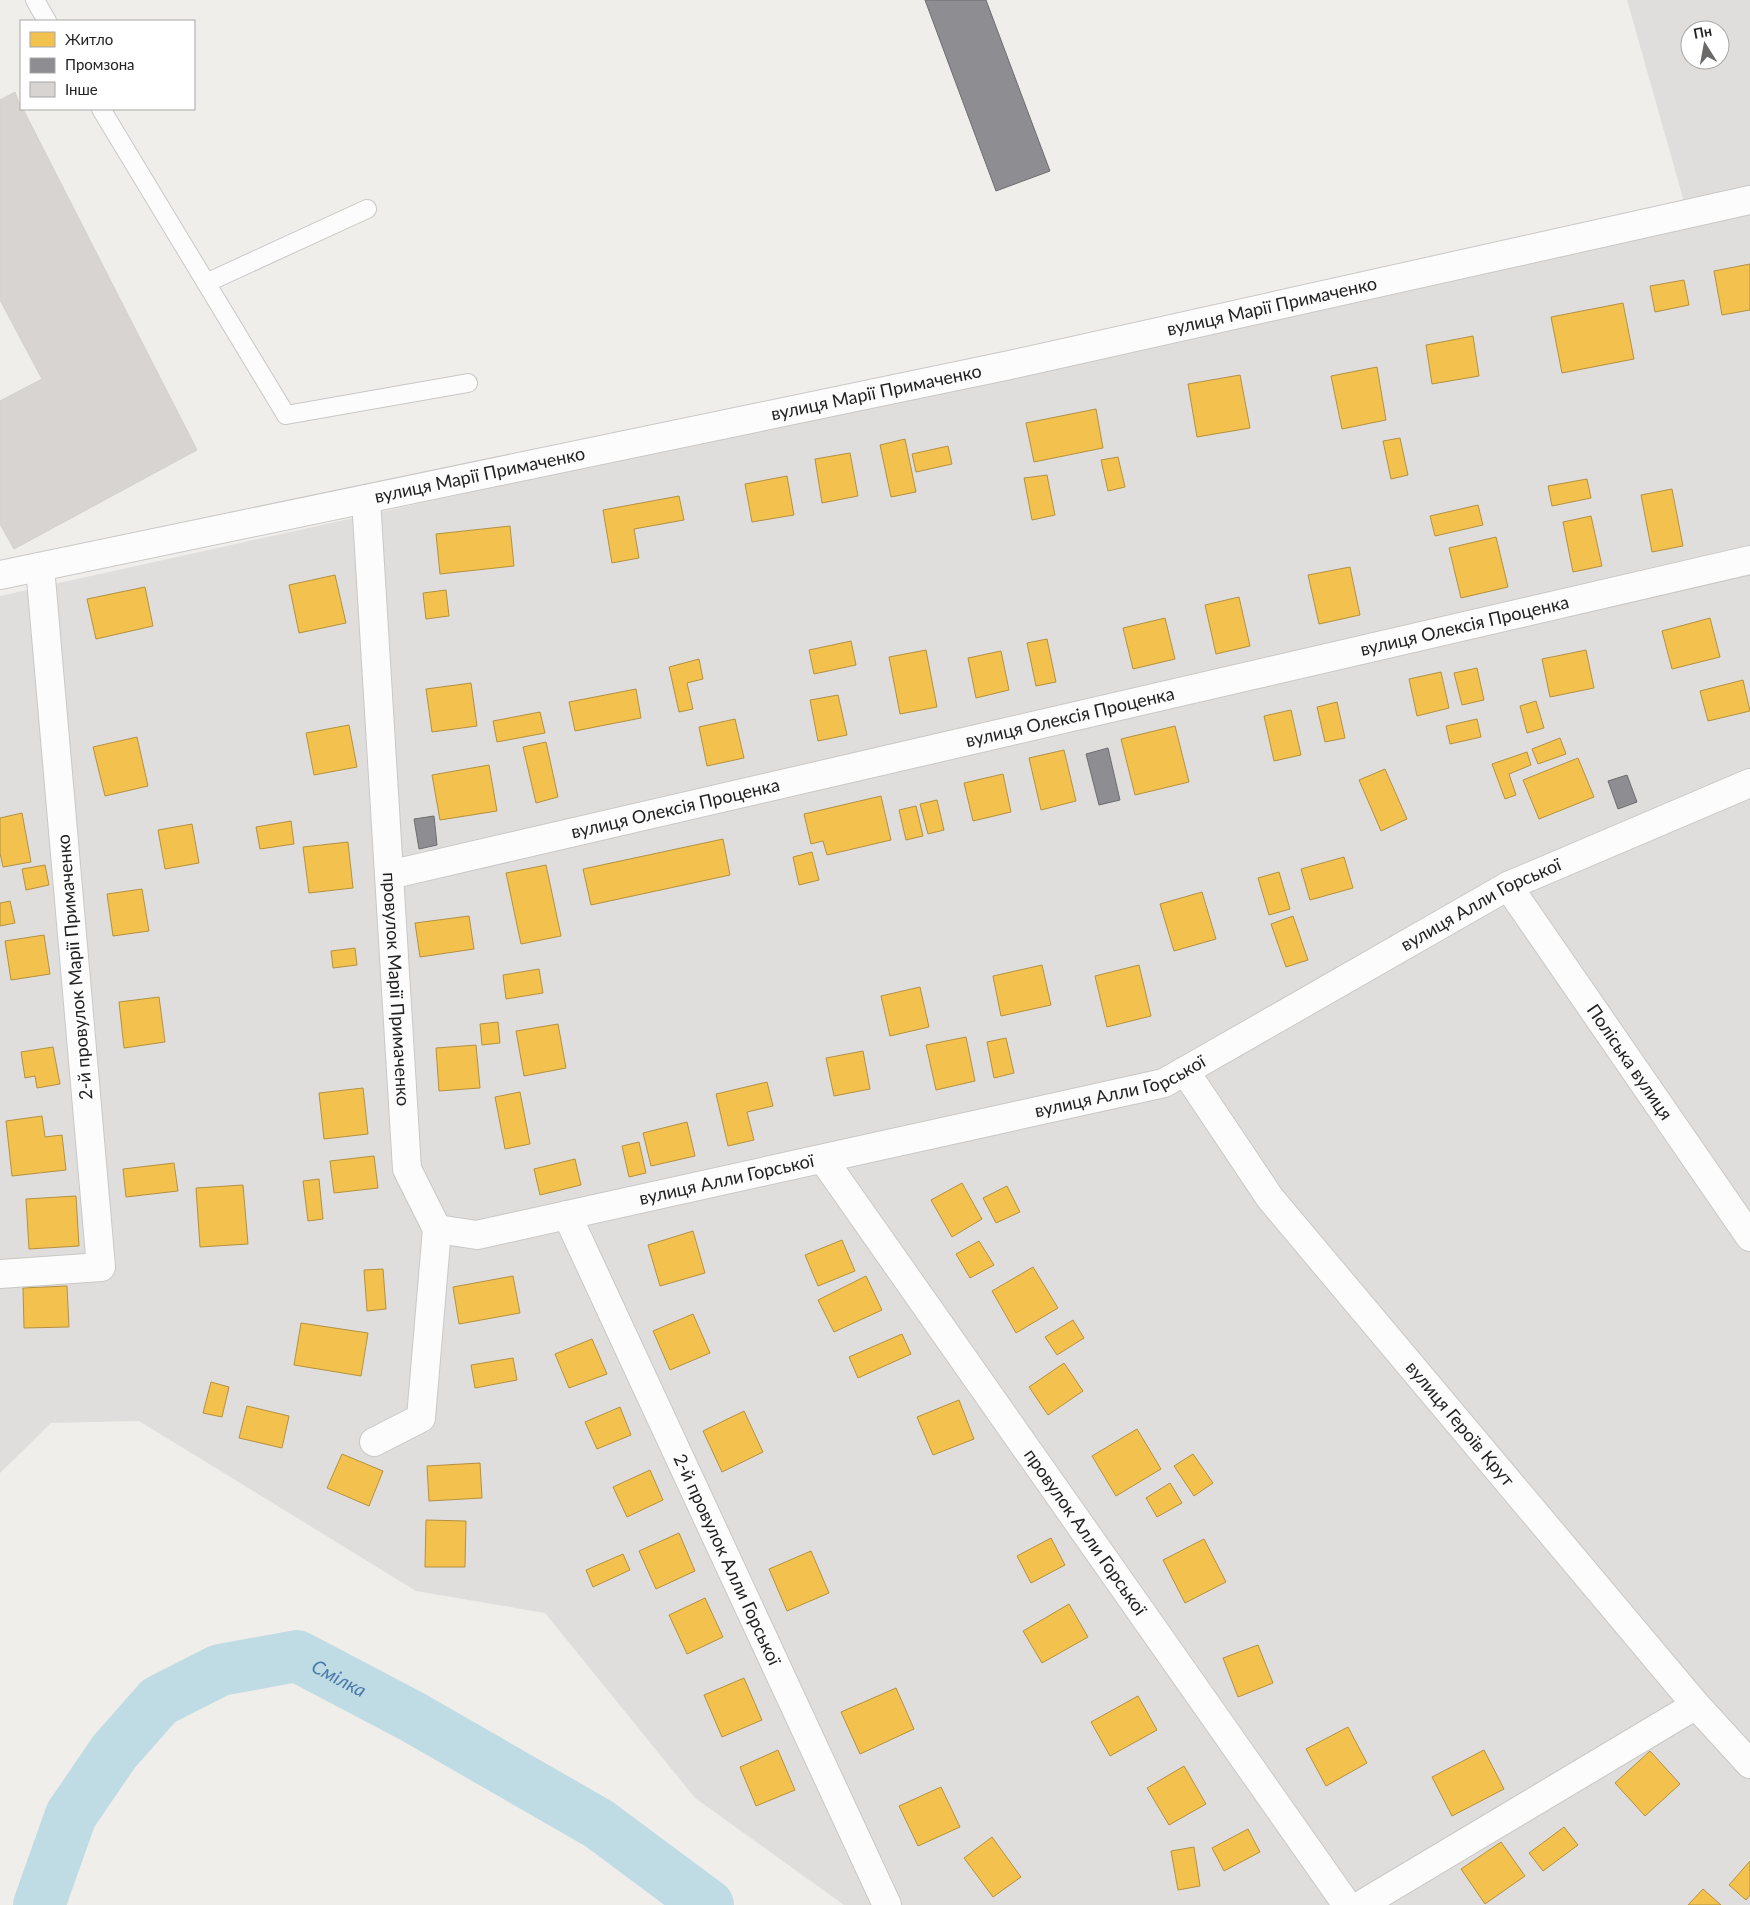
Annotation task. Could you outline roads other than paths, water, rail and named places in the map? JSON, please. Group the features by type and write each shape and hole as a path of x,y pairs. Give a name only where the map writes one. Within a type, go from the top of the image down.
{"street":[{"name":"вулиця Марії Примаченко","path":"0,575 1005,366 1750,200"},
{"name":"провулок Марії Примаченко","path":"366,499 406,1169 437,1229"},
{"name":"вулиця Олексія Проценка","path":"389,875 1750,560"},
{"name":"2-й провулок Марії Примаченко","path":"0,1274 101,1267 40,567"},
{"name":"вулиця Алли Горської","path":"437,1229 478,1235 1164,1083 1508,886 1750,783"},
{"name":"Поліська вулиця","path":"1508,886 1750,1237"},
{"name":"вулиця Героїв Крут","path":"1185,1071 1270,1198 1696,1705 1750,1764"},
{"name":"провулок Алли Горської","path":"823,1159 1347,1905"},
{"name":"2-й провулок Алли Горської","path":"567,1215 887,1905"},
{"path":"374,1442 421,1418 437,1229"},
{"path":"1361,1905 1696,1705"}],"lane":[{"path":"35,0 47,20"},
{"path":"101,110 286,414 468,383"},
{"path":"206,283 367,209"}],"waterway":[{"name":"Смілка","path":"39,1905 71,1815 114,1752 159,1701 220,1670 297,1656 413,1717 599,1824 708,1905"}]}
